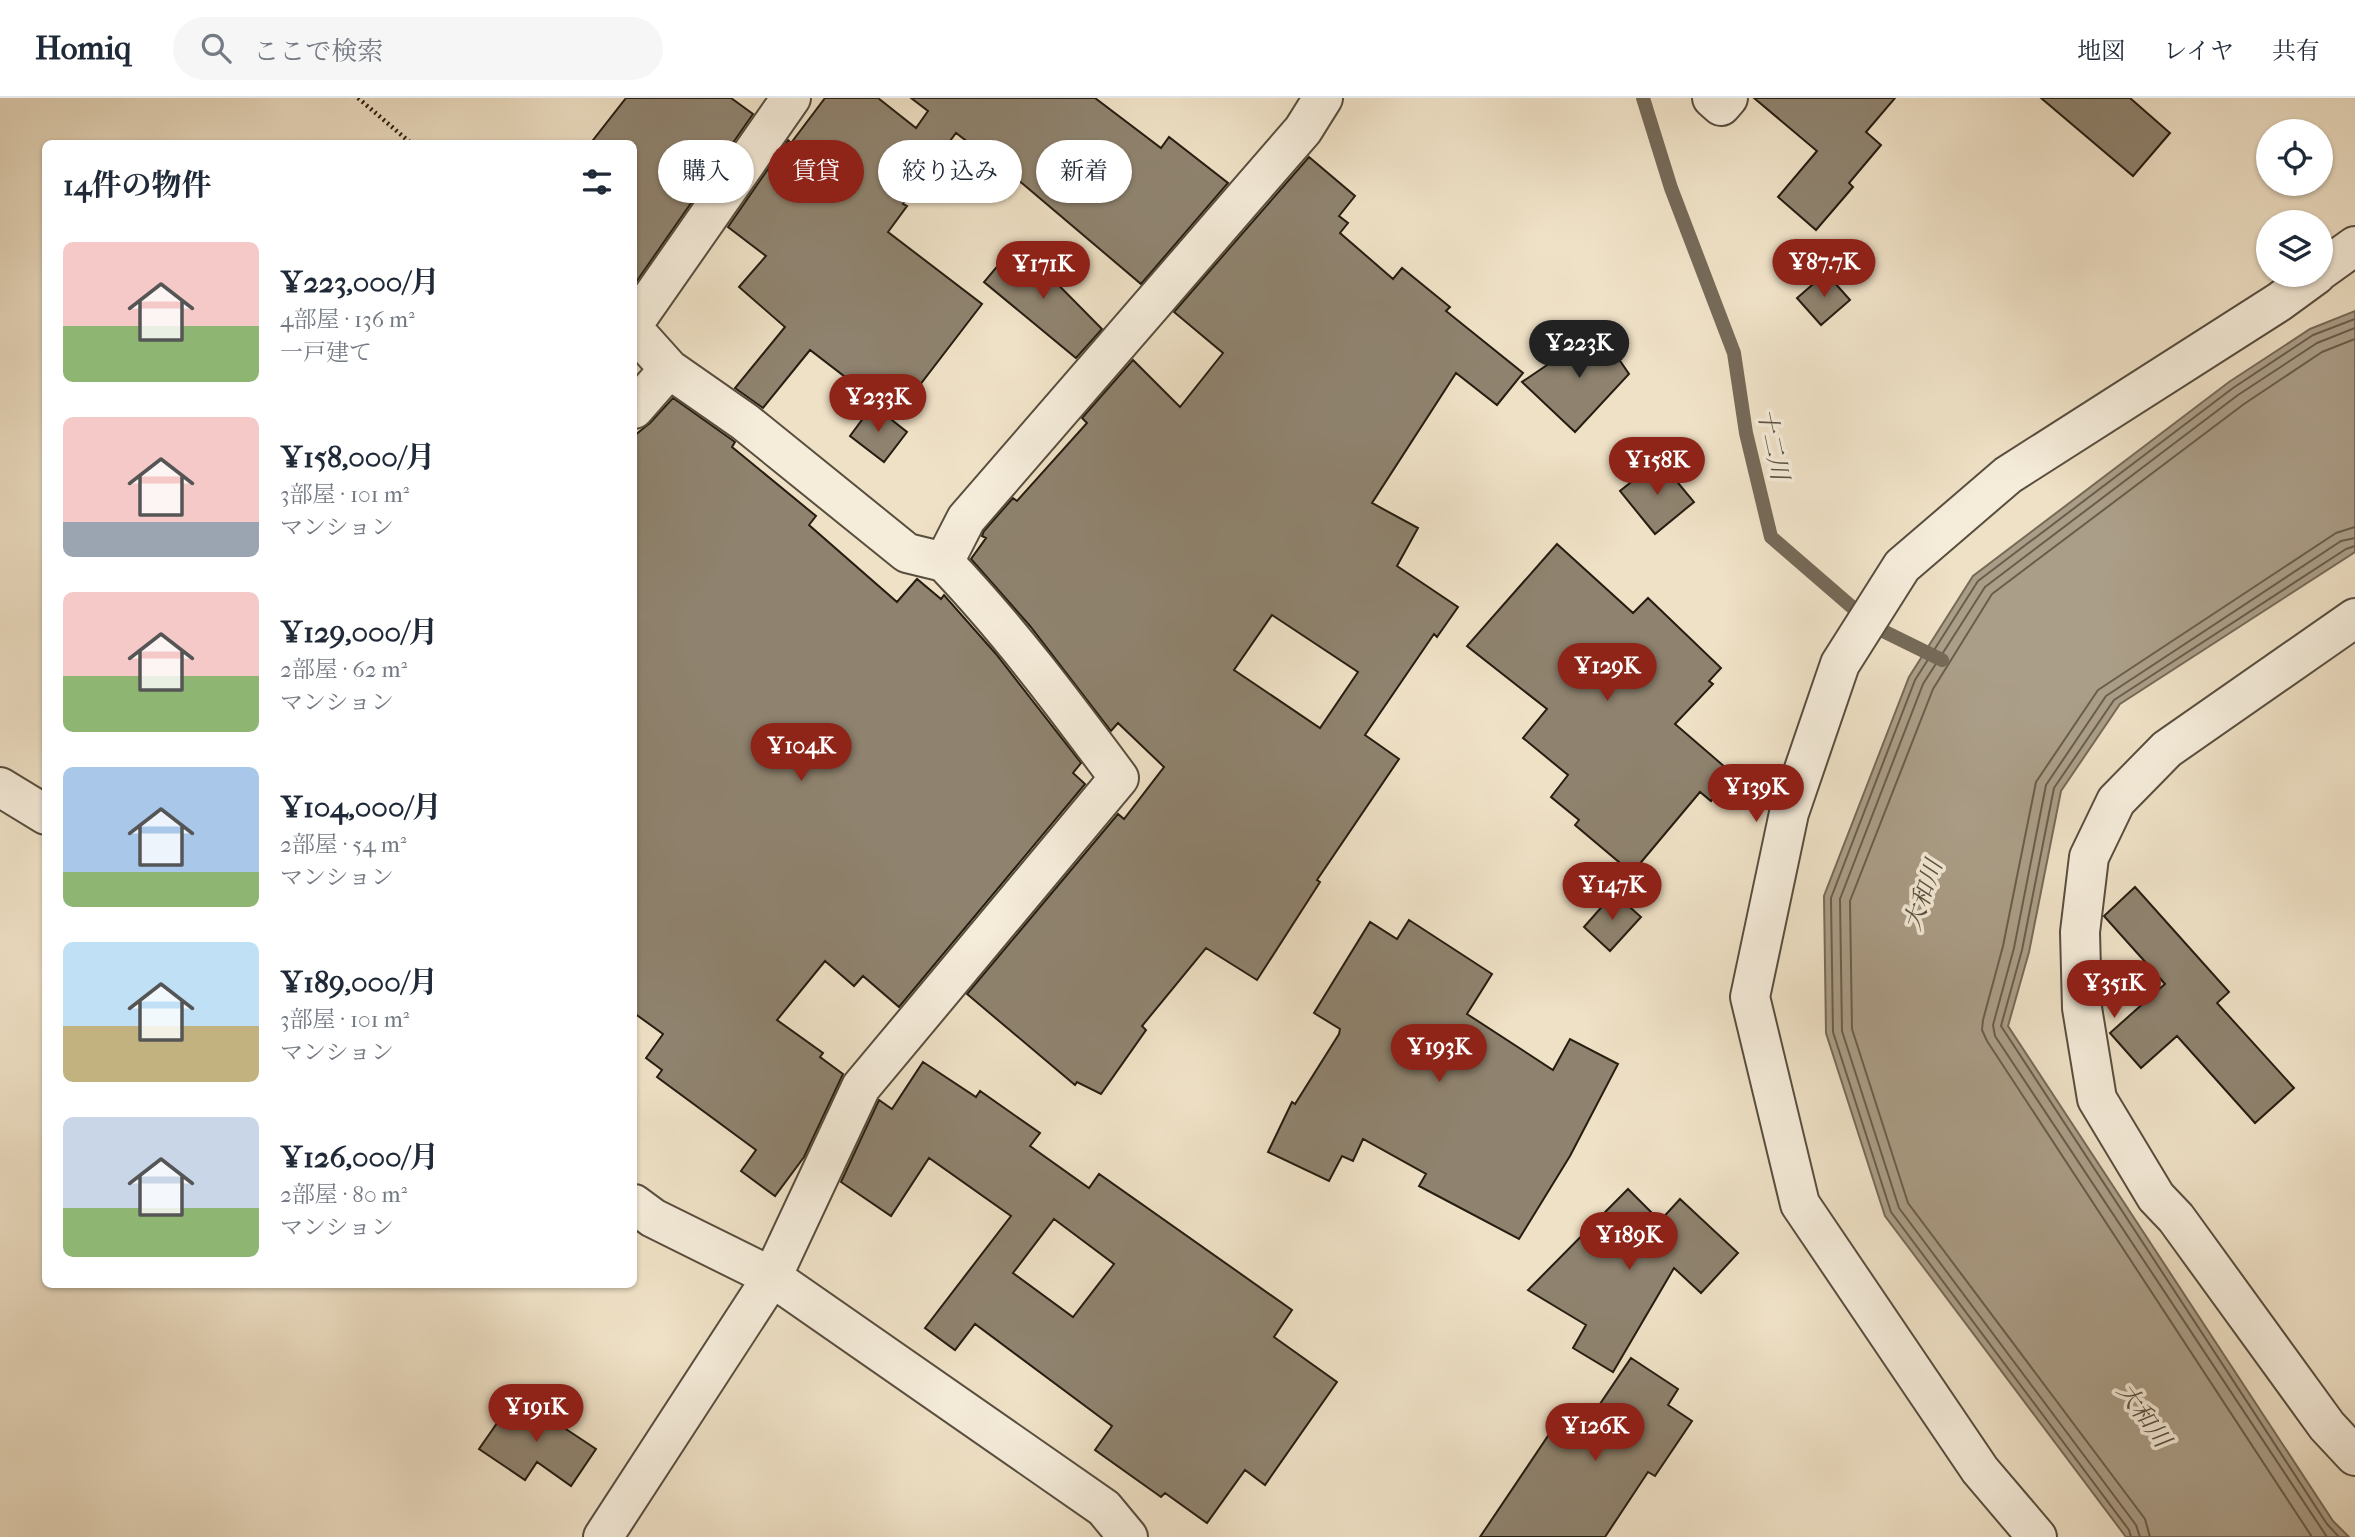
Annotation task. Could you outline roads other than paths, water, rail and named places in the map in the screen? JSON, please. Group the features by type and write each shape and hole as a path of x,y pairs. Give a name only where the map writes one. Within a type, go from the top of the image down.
{"street":[{"path":"637,319 790,98"},
{"path":"944,562 966,519 1303,130 1323,98"},
{"path":"1712,98 1721,107 1728,98"},
{"path":"2333,262 2355,246"},
{"path":"2037,1537 1980,1470 1800,1204 1750,997 1789,813 1840,664 1902,566 2008,475 2300,287"},
{"path":"603,1537 772,1277 860,1087 1119,778 1070,712 944,562 907,553 745,422 669,369 637,333"},
{"path":"637,406 669,369"},
{"path":"2355,618 2167,748 2116,801 2089,857 2080,932 2082,1008 2097,1099 2156,1197 2176,1218 2326,1426 2355,1456"},
{"path":"0,787 42,813"},
{"path":"637,1206 653,1218 772,1277 1104,1508 1128,1537"}],"water":[{"name":"大和川","path":"2355,311 2355,552 2120,704 2061,791 2029,952 2008,1026 2333,1521 2349,1537 2126,1537 1885,1216 1826,1033 1824,896 1909,677 1973,576 2229,382 2310,329"}],"waterway":[{"name":"十二川","path":"1643,98 1671,188 1734,353 1746,433 1771,537 1875,627 1942,660"}]}
